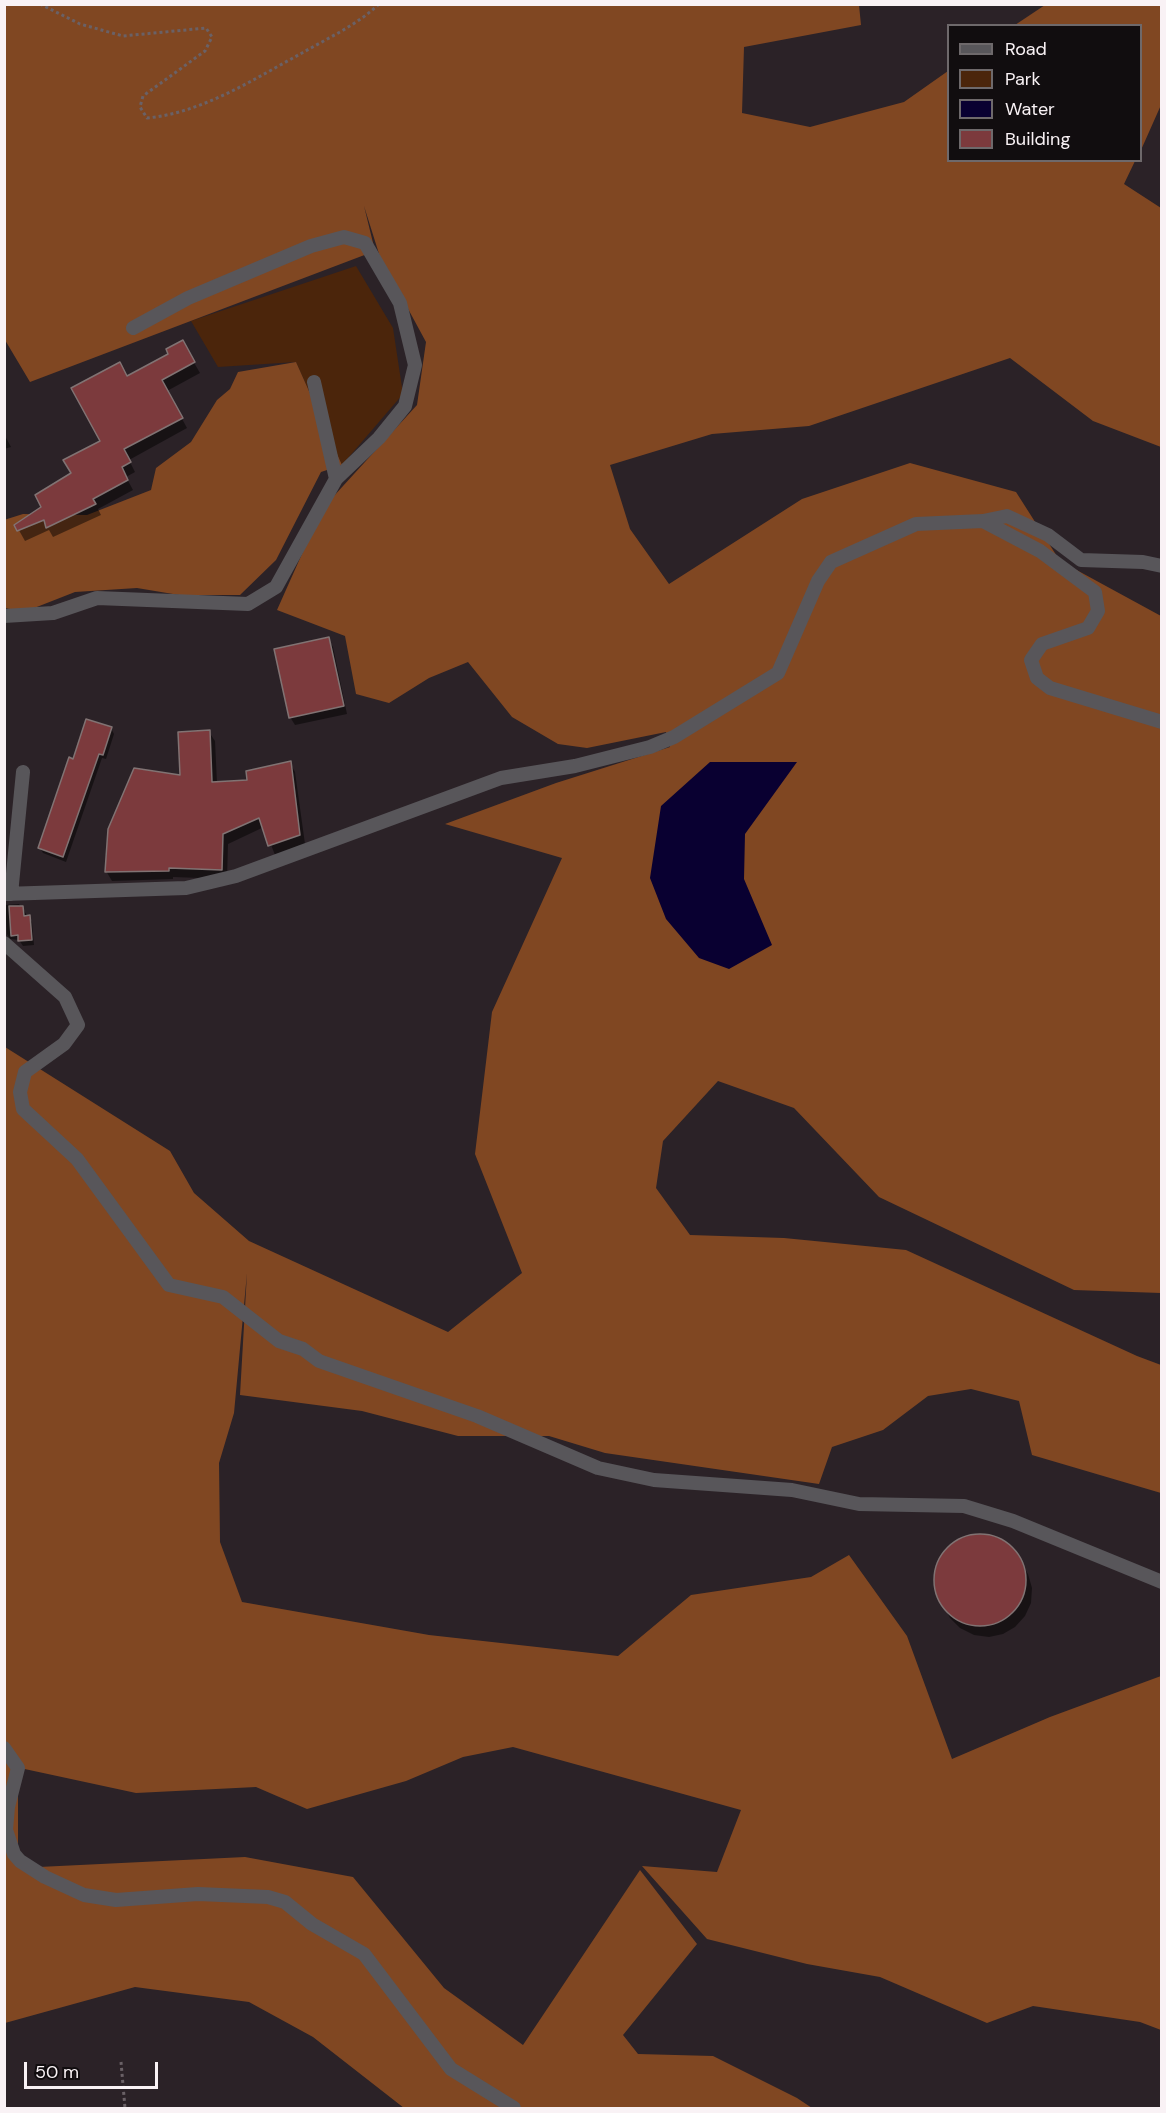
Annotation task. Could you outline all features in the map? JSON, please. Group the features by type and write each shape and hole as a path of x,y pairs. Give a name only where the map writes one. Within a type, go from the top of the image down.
{"street":[{"path":"4,616 53,613 96,597 248,604 276,587 336,479 379,438 405,406 415,365 400,303 365,243 344,237 311,246 188,297 133,328"},
{"path":"314,382 336,479"},
{"path":"23,772 8,894 186,888 236,876 501,778 575,766 650,747 674,737 778,673 818,581 831,562 916,524 984,521 1006,516 1048,535 1081,560 1143,562 1161,566"},
{"path":"984,521 1040,551 1095,592 1098,611 1088,628 1042,644 1031,660 1037,678 1050,688 1161,722"},
{"path":"4,943 65,997 78,1025 64,1044 25,1072 20,1092 23,1108 77,1159 169,1285 223,1297 279,1341 303,1349 319,1361 477,1416 598,1468 654,1480 792,1490 859,1504 964,1506 1013,1521 1161,1582"},
{"path":"4,1748 18,1768 8,1807 6,1830 14,1854 20,1860 45,1877 84,1894 116,1900 198,1894 268,1898 285,1902 312,1924 364,1954 451,2069 514,2109"}],"path":[{"path":"40,4 80,24 123,36 206,28 212,37 205,51 143,96 140,107 147,118 162,117 228,93 368,15 379,4"},
{"path":"121,2062 125,2109"}],"green space":[{"path":"356,266 393,328 403,394 342,465 296,362 218,367 191,321"}],"shaded area":[{"path":"5,5 859,5 861,25 744,47 742,113 810,127 904,102 947,72 947,162 1135,162 1124,184 1161,208 1161,447 1093,421 1010,358 809,426 712,434 610,465 630,529 669,584 802,499 910,463 1016,492 1060,561 1161,616 1161,1293 1074,1290 879,1197 794,1108 718,1081 663,1141 656,1188 690,1235 784,1238 906,1250 1161,1365 1161,1493 1032,1455 1019,1401 971,1389 928,1396 883,1430 832,1447 819,1484 605,1453 549,1436 458,1436 362,1411 240,1395 247,1273 234,1413 219,1463 220,1542 242,1602 429,1635 618,1656 691,1595 811,1577 849,1555 907,1636 952,1759 1050,1717 1161,1676 1161,2030 1140,2022 1033,2006 987,2023 880,1977 807,1964 707,1939 642,1866 717,1872 741,1810 513,1747 463,1757 406,1781 307,1809 256,1787 136,1793 20,1768 5,1751 5,1047 170,1151 194,1193 249,1241 448,1332 522,1273 475,1154 492,1012 562,858 445,824 556,783 670,747 666,732 587,748 558,744 512,717 468,662 429,678 389,703 356,694 345,636 277,610 322,509 417,405 426,342 380,257 364,206 375,251 30,382 5,340"},
{"path":"1045,5 1161,5 1161,105 1142,148 1142,24 1016,24"},
{"path":"296,362 342,465 321,472 276,560 240,595 179,595 137,588 75,592 24,612 5,608 4,520 23,514 87,515 151,490 156,468 191,442 217,400 230,389 238,372"},
{"path":"5,1757 18,1768 18,1868 245,1857 353,1877 444,1988 523,2045 640,1870 697,1944 623,2035 638,2054 713,2056 797,2098 812,2108 404,2108 313,2037 249,2002 135,1987 5,2023"}],"water":[{"path":"710,762 797,762 745,834 744,879 772,945 729,969 699,958 666,919 650,878 661,806"}],"building":[{"path":"183,340 195,362 162,380 183,418 124,449 131,462 122,467 128,480 93,499 96,504 46,528 44,520 17,531 14,525 41,507 35,495 71,473 63,460 100,441 71,388 120,362 127,376 168,354 166,349"},
{"path":"329,637 344,706 289,718 274,649"},
{"path":"86,719 112,727 103,755 99,754 63,857 38,848 69,757 73,759"},
{"path":"210,730 212,782 247,780 246,771 291,761 300,835 268,846 259,818 223,834 222,870 169,868 169,871 105,872 108,829 134,768 180,775 178,732"},
{"path":"9,906 23,906 24,916 30,915 32,940 18,941 18,935 11,936"},
{"path":"980,1534 998,1538 1012,1548 1022,1562 1026,1580 1022,1598 1012,1612 998,1622 980,1626 962,1622 948,1612 938,1598 934,1580 938,1562 948,1548 962,1538"}]}
